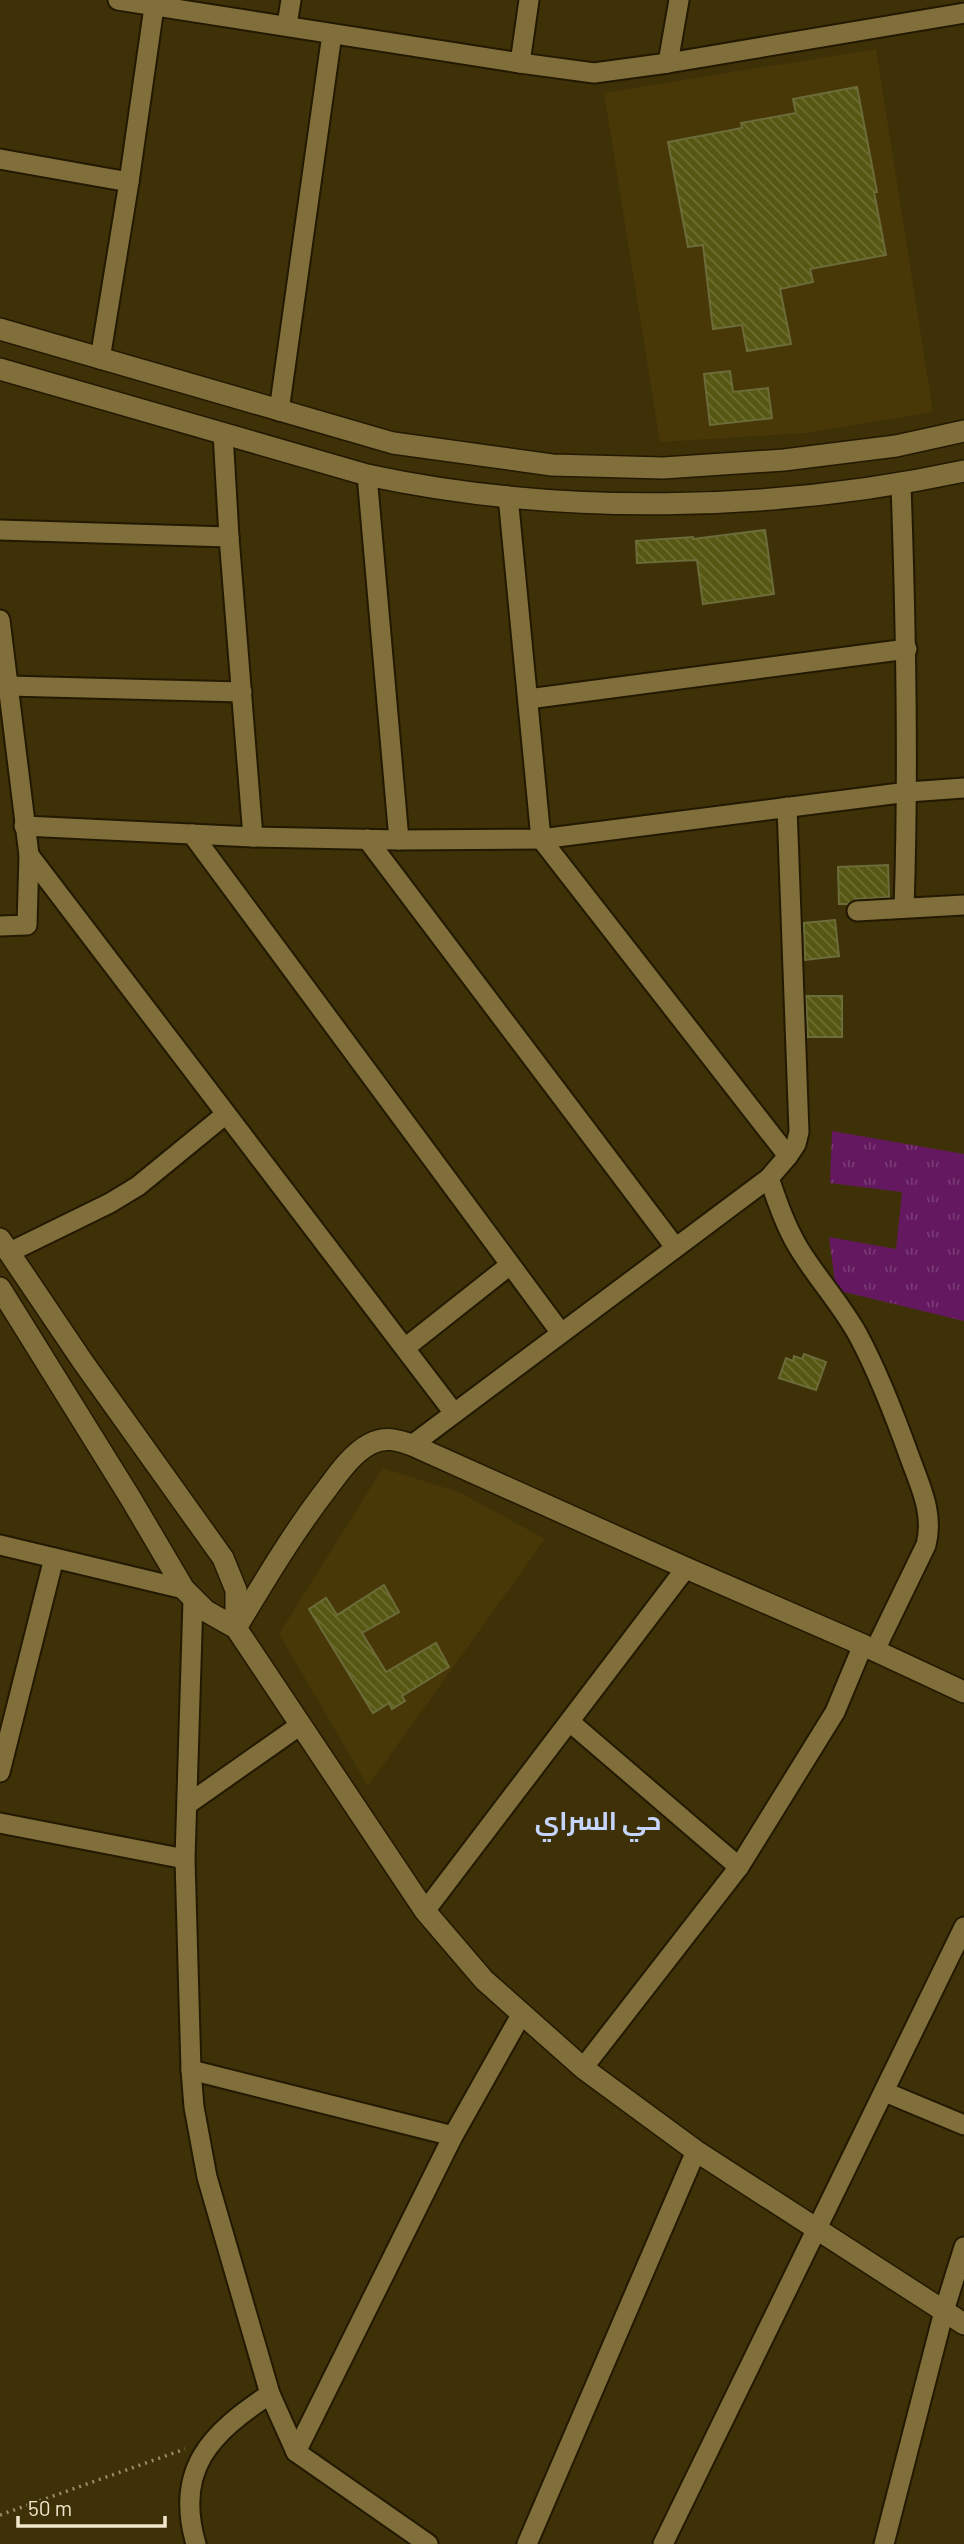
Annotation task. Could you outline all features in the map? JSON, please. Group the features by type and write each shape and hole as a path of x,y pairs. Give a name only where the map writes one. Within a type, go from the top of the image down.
{"street":[{"path":"118,0 520,64 593,73 668,63 964,13"},
{"path":"287,25 291,0"},
{"path":"520,64 529,0"},
{"path":"668,63 679,0"},
{"path":"100,359 154,6"},
{"path":"279,411 332,34"},
{"path":"0,159 129,182"},
{"path":"0,329 393,443 552,464 663,468 784,460 884,448 964,431"},
{"path":"0,369 367,475 417,486 508,496 590,503 776,498 901,485 964,471"},
{"path":"223,433 253,836"},
{"path":"367,475 399,840"},
{"path":"901,485 907,649 908,792 904,908"},
{"path":"508,496 541,839 788,1156"},
{"path":"0,530 229,537"},
{"path":"0,620 29,855 27,925 0,926"},
{"path":"528,699 907,649"},
{"path":"8,686 242,692"},
{"path":"24,826 399,840 541,839 908,792 964,788"},
{"path":"412,1445 769,1178 796,1144 799,1132 787,807"},
{"path":"192,834 561,1333"},
{"path":"367,839 676,1247"},
{"path":"29,855 454,1413"},
{"path":"857,911 964,905"},
{"path":"226,1114 138,1186 110,1203 5,1245 83,1362 223,1558 230,1572 237,1599 236,1628"},
{"path":"583,2068 739,1867 835,1712 926,1545 930,1530 928,1510 892,1408 876,1372 857,1334 798,1247 778,1206 769,1178"},
{"path":"405,1349 510,1265"},
{"path":"0,1288 188,1595 220,1620 236,1628 425,1911 477,1972 521,2015 583,2068 696,2151 964,2324"},
{"path":"236,1628 316,1503 354,1455 372,1443 398,1440 686,1569 869,1647 964,1692"},
{"path":"0,1545 188,1595 207,1603 220,1598 229,1587 230,1572"},
{"path":"0,1772 54,1558"},
{"path":"425,1911 686,1569"},
{"path":"188,1595 188,1804 185,1859 191,2070 194,2107 207,2177 270,2394 296,2452 428,2544"},
{"path":"570,1723 739,1867"},
{"path":"188,1804 299,1726"},
{"path":"0,1823 185,1859"},
{"path":"663,2544 964,1927"},
{"path":"296,2452 453,2136 521,2015"},
{"path":"191,2070 453,2136"},
{"path":"884,2092 964,2125"},
{"path":"527,2544 696,2151"},
{"path":"884,2544 944,2311 964,2247"},
{"path":"197,2544 189,2514 190,2489 201,2459 214,2439 244,2411 270,2394"}],"path":[{"path":"0,2515 214,2439"}],"shaded area":[{"path":"876,49 933,412 806,433 660,442 604,93"},
{"path":"383,1468 461,1493 545,1539 368,1786 279,1634"}],"green space":[{"path":"832,1131 964,1154 964,1321 836,1290 829,1237 896,1249 902,1192 830,1183"}],"building":[{"path":"857,87 886,255 810,269 813,282 780,289 791,344 747,351 742,325 713,329 703,245 688,247 668,142 742,128 741,123 796,113 793,99"},
{"path":"730,371 733,392 768,388 772,418 710,425 704,374"},
{"path":"765,530 774,594 703,604 697,560 637,563 636,541 693,539"},
{"path":"888,865 889,897 856,899 847,904 839,904 838,867"},
{"path":"835,920 839,956 805,960 804,923"},
{"path":"806,996 842,996 842,1037 808,1037"},
{"path":"804,1354 826,1362 816,1390 779,1378 786,1358 793,1361 794,1356 802,1359"},
{"path":"384,1585 399,1612 362,1633 386,1672 436,1643 449,1667 402,1696 405,1701 392,1709 389,1703 373,1713 309,1609 326,1598 337,1615"}],"district":[{"name":"حي السراي","path":"598,1821"}]}
